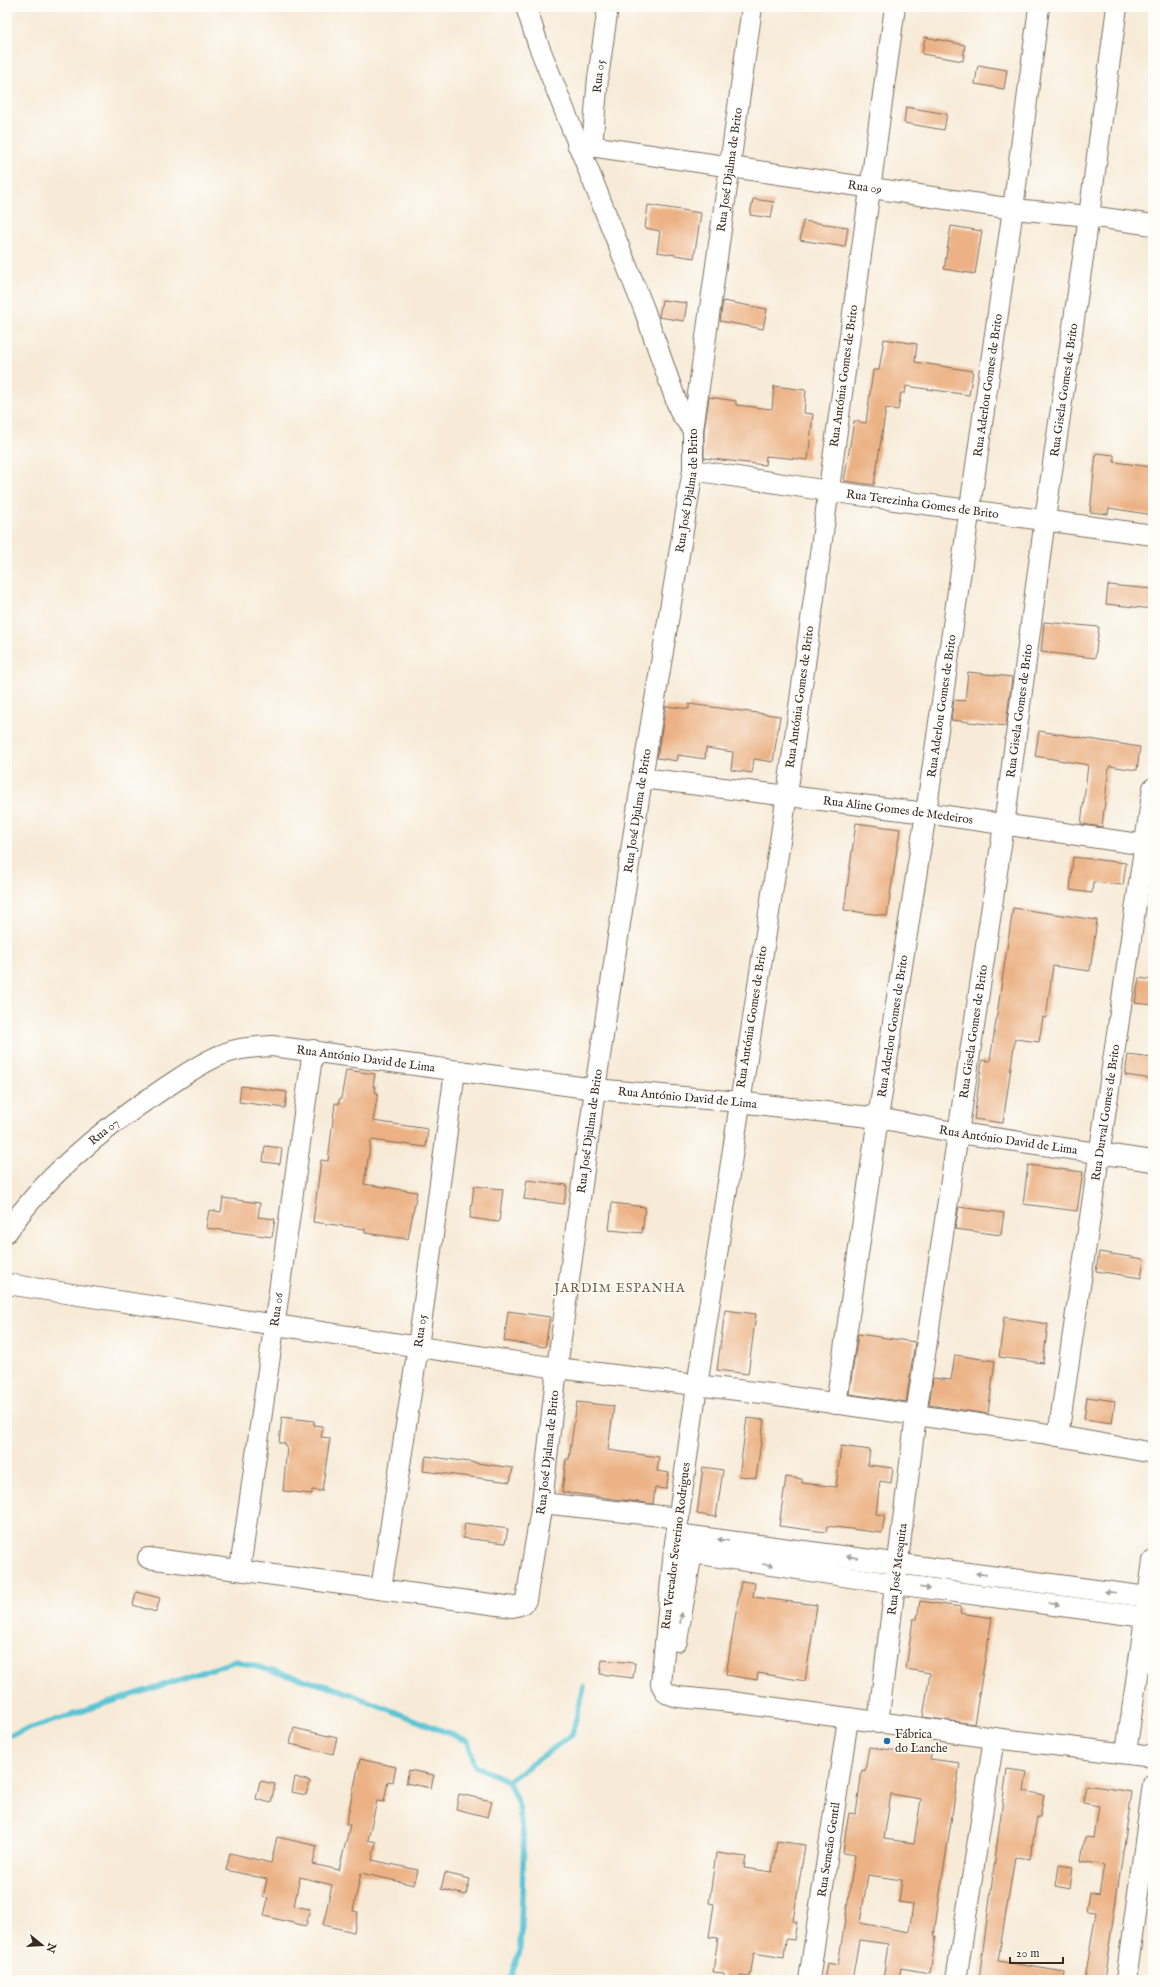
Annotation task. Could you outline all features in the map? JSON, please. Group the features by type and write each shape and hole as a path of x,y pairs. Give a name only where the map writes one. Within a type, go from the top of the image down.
{"street":[{"path":"526,7 538,44 585,145 680,412 693,430"},
{"name":"Rua 05","path":"585,145 598,78 608,7"},
{"name":"Rua José Djalma de Brito","path":"381,1589 513,1607 523,1604 528,1595 542,1503 557,1368 595,1089 642,778 693,470 693,430 752,7"},
{"name":"Rua Antónia Gomes de Brito","path":"697,1386 739,1102 787,795 869,187 895,7"},
{"name":"Rua Aderlou Gomes de Brito","path":"836,1404 878,1118 926,813 1013,209 1039,7"},
{"name":"Rua Gisela Gomes de Brito","path":"916,1415 1004,825 1045,519 1090,216 1118,7"},
{"name":"Rua 09","path":"585,145 729,168 1013,209 1090,216 1153,225"},
{"name":"Rua Terezinha Gomes de Brito","path":"693,470 828,491 1045,519 1153,535"},
{"name":"Rua Aline Gomes de Medeiros","path":"642,778 926,813 1149,846"},
{"name":"Rua Durval Gomes de Brito","path":"1058,1436 1100,1153 1149,846 1153,788"},
{"name":"Rua António David de Lima","path":"221,1055 244,1048 272,1046 313,1050 455,1071 595,1089 739,1102 878,1118 959,1133 1153,1162"},
{"name":"Rua 06","path":"240,1569 313,1050"},
{"name":"Rua 07","path":"7,1232 48,1181 90,1142 129,1111 191,1071 221,1055"},
{"name":"Rua 05","path":"381,1589 418,1347 455,1071"},
{"path":"7,1284 557,1368 916,1415 1058,1436 1153,1453"},
{"name":"Rua Vereador Severino Rodrigues","path":"697,1386 683,1538 660,1679 662,1689 666,1693 678,1697 732,1702 878,1723 1153,1756"},
{"name":"Rua José Mesquita","path":"878,1723 916,1415"},
{"path":"542,1503 683,1538 895,1584 1146,1617"},
{"path":"683,1538 898,1563 1148,1597"},
{"path":"148,1558 240,1569 381,1589"},
{"path":"1126,1753 1153,1561"},
{"name":"Rua Semeão Gentil","path":"810,1980 848,1719"},
{"path":"956,1980 994,1738"},
{"path":"1126,1980 1153,1784"}],"building":[{"path":"925,37 965,45 963,61 922,54"},
{"path":"978,65 1007,70 1004,89 975,84"},
{"path":"906,107 947,114 944,130 904,123"},
{"path":"753,199 774,202 771,218 750,215"},
{"path":"648,205 701,213 694,258 657,252 660,231 645,228"},
{"path":"803,221 848,227 845,247 800,240"},
{"path":"951,226 982,231 975,274 944,269"},
{"path":"662,300 687,303 684,321 659,317"},
{"path":"723,301 767,309 763,329 720,321"},
{"path":"884,339 917,344 915,362 973,371 969,395 906,386 905,393 901,393 898,410 886,408 874,485 844,481 854,421 866,423 873,370 879,370"},
{"path":"774,386 806,390 804,413 813,414 808,460 766,456 765,465 704,458 704,431 709,397 736,401 736,405 772,409"},
{"path":"1096,453 1114,455 1114,462 1153,467 1153,515 1109,508 1108,514 1090,512"},
{"path":"1108,585 1153,589 1153,609 1106,604"},
{"path":"1044,622 1099,627 1095,658 1041,652"},
{"path":"968,672 1012,677 1006,726 951,720 954,700 965,701"},
{"path":"689,704 780,716 773,762 754,759 752,773 731,770 733,752 706,748 705,759 678,755 677,761 657,758 666,706 689,709"},
{"path":"1039,731 1140,747 1137,770 1109,766 1102,827 1081,824 1088,765 1035,756"},
{"path":"856,823 900,829 887,916 844,910"},
{"path":"1073,857 1126,863 1123,885 1093,882 1092,893 1070,890"},
{"path":"1013,908 1097,920 1090,971 1053,966 1046,1018 1043,1017 1039,1042 1015,1039 1003,1123 974,1119 982,1060 990,1061"},
{"path":"1139,978 1153,980 1153,1005 1135,1003"},
{"path":"1128,1055 1153,1058 1153,1079 1125,1075"},
{"path":"346,1070 375,1074 373,1087 376,1087 375,1092 378,1093 373,1121 428,1129 426,1147 371,1140 364,1184 417,1192 408,1239 365,1233 365,1229 313,1222 321,1160 328,1161 335,1103 339,1104 339,1099 341,1099"},
{"path":"241,1086 287,1092 285,1108 239,1102"},
{"path":"265,1146 282,1148 280,1164 263,1162"},
{"path":"1028,1165 1083,1172 1077,1211 1023,1204"},
{"path":"527,1180 567,1185 564,1204 524,1199"},
{"path":"474,1186 503,1189 499,1222 470,1218"},
{"path":"223,1198 260,1203 258,1217 275,1219 272,1237 206,1228 209,1210 221,1212"},
{"path":"612,1203 645,1207 642,1233 609,1230"},
{"path":"959,1207 1004,1213 1001,1235 955,1229"},
{"path":"1099,1252 1144,1259 1141,1278 1096,1271"},
{"path":"725,1310 756,1314 748,1374 717,1370"},
{"path":"508,1311 550,1317 545,1347 504,1341"},
{"path":"1004,1317 1048,1324 1043,1363 999,1357"},
{"path":"858,1334 915,1342 906,1402 849,1394"},
{"path":"955,1355 995,1361 988,1414 929,1405 933,1378 951,1380"},
{"path":"1087,1397 1115,1401 1112,1423 1084,1419"},
{"path":"577,1402 614,1406 608,1450 659,1457 657,1471 669,1473 666,1489 655,1488 653,1504 562,1492 566,1459 569,1459"},
{"path":"282,1417 314,1421 314,1425 323,1426 321,1437 330,1438 322,1491 312,1490 312,1494 283,1491 287,1446 285,1446 285,1443 279,1443"},
{"path":"747,1418 764,1420 756,1478 739,1476"},
{"path":"841,1446 870,1450 868,1465 893,1468 891,1483 880,1481 876,1514 885,1515 882,1533 827,1526 826,1532 779,1526 786,1477 802,1479 802,1483 836,1487"},
{"path":"426,1456 513,1468 510,1482 423,1471"},
{"path":"703,1467 723,1470 716,1517 697,1514"},
{"path":"465,1523 508,1529 505,1543 463,1538"},
{"path":"741,1581 755,1583 753,1597 817,1605 805,1681 758,1673 757,1680 726,1675"},
{"path":"136,1592 160,1598 156,1612 133,1605"},
{"path":"920,1601 961,1607 960,1613 992,1618 974,1724 923,1717 930,1673 906,1669 913,1619 917,1619"},
{"path":"602,1660 635,1663 633,1678 600,1674"},
{"path":"294,1728 337,1738 333,1754 290,1744"},
{"path":"869,1747 914,1753 915,1748 932,1751 930,1759 960,1763 937,1913 934,1936 936,1936 930,1973 901,1968 899,1980 883,1980 888,1944 859,1940 852,1980 824,1980 827,1963 838,1965 855,1855 843,1853 846,1829 849,1813 856,1814 862,1770 865,1771","holes":["891,1794 921,1799 914,1843 884,1839","868,1875 902,1880 899,1902 913,1904 909,1932 860,1923"]},
{"path":"360,1759 396,1767 393,1782 388,1781 384,1802 377,1801 368,1840 376,1842 372,1860 418,1870 414,1885 361,1873 353,1911 358,1912 354,1932 323,1925 332,1885 300,1877 294,1906 310,1909 306,1926 264,1916 268,1898 263,1897 267,1879 226,1870 230,1853 271,1863 277,1837 317,1846 313,1864 339,1870 350,1825 346,1824"},
{"path":"1007,1769 1027,1772 1024,1791 1044,1795 1040,1817 1037,1817 1030,1859 1015,1857 998,1961 1065,1972 1064,1980 979,1980"},
{"path":"409,1770 434,1775 431,1788 406,1783"},
{"path":"295,1777 310,1781 306,1795 292,1792"},
{"path":"260,1781 275,1784 271,1803 256,1799"},
{"path":"1086,1785 1132,1792 1104,1980 1085,1980 1096,1912 1086,1911 1089,1893 1099,1895 1104,1865 1081,1861 1085,1837 1094,1838 1099,1806 1083,1803"},
{"path":"459,1794 492,1801 488,1817 456,1809"},
{"path":"777,1841 805,1845 793,1921 797,1922 794,1940 786,1939 784,1958 754,1953 750,1977 740,1976 739,1980 724,1978 724,1973 713,1972 718,1938 709,1937 714,1904 709,1903 716,1853 746,1857 744,1868 772,1872"},
{"path":"1059,1865 1073,1867 1070,1889 1056,1886"},
{"path":"445,1873 470,1879 466,1895 441,1889"}],"waterway":[{"path":"7,1736 236,1661 340,1690 468,1741 475,1766 508,1781 572,1735 584,1687"},
{"path":"508,1781 519,1806 524,1841 520,1948 510,1980"}],"place":[{"name":"Fábrica do Lanche","path":"887,1741"}],"district":[{"name":"JARDIM ESPANHA","path":"620,1288"}]}
